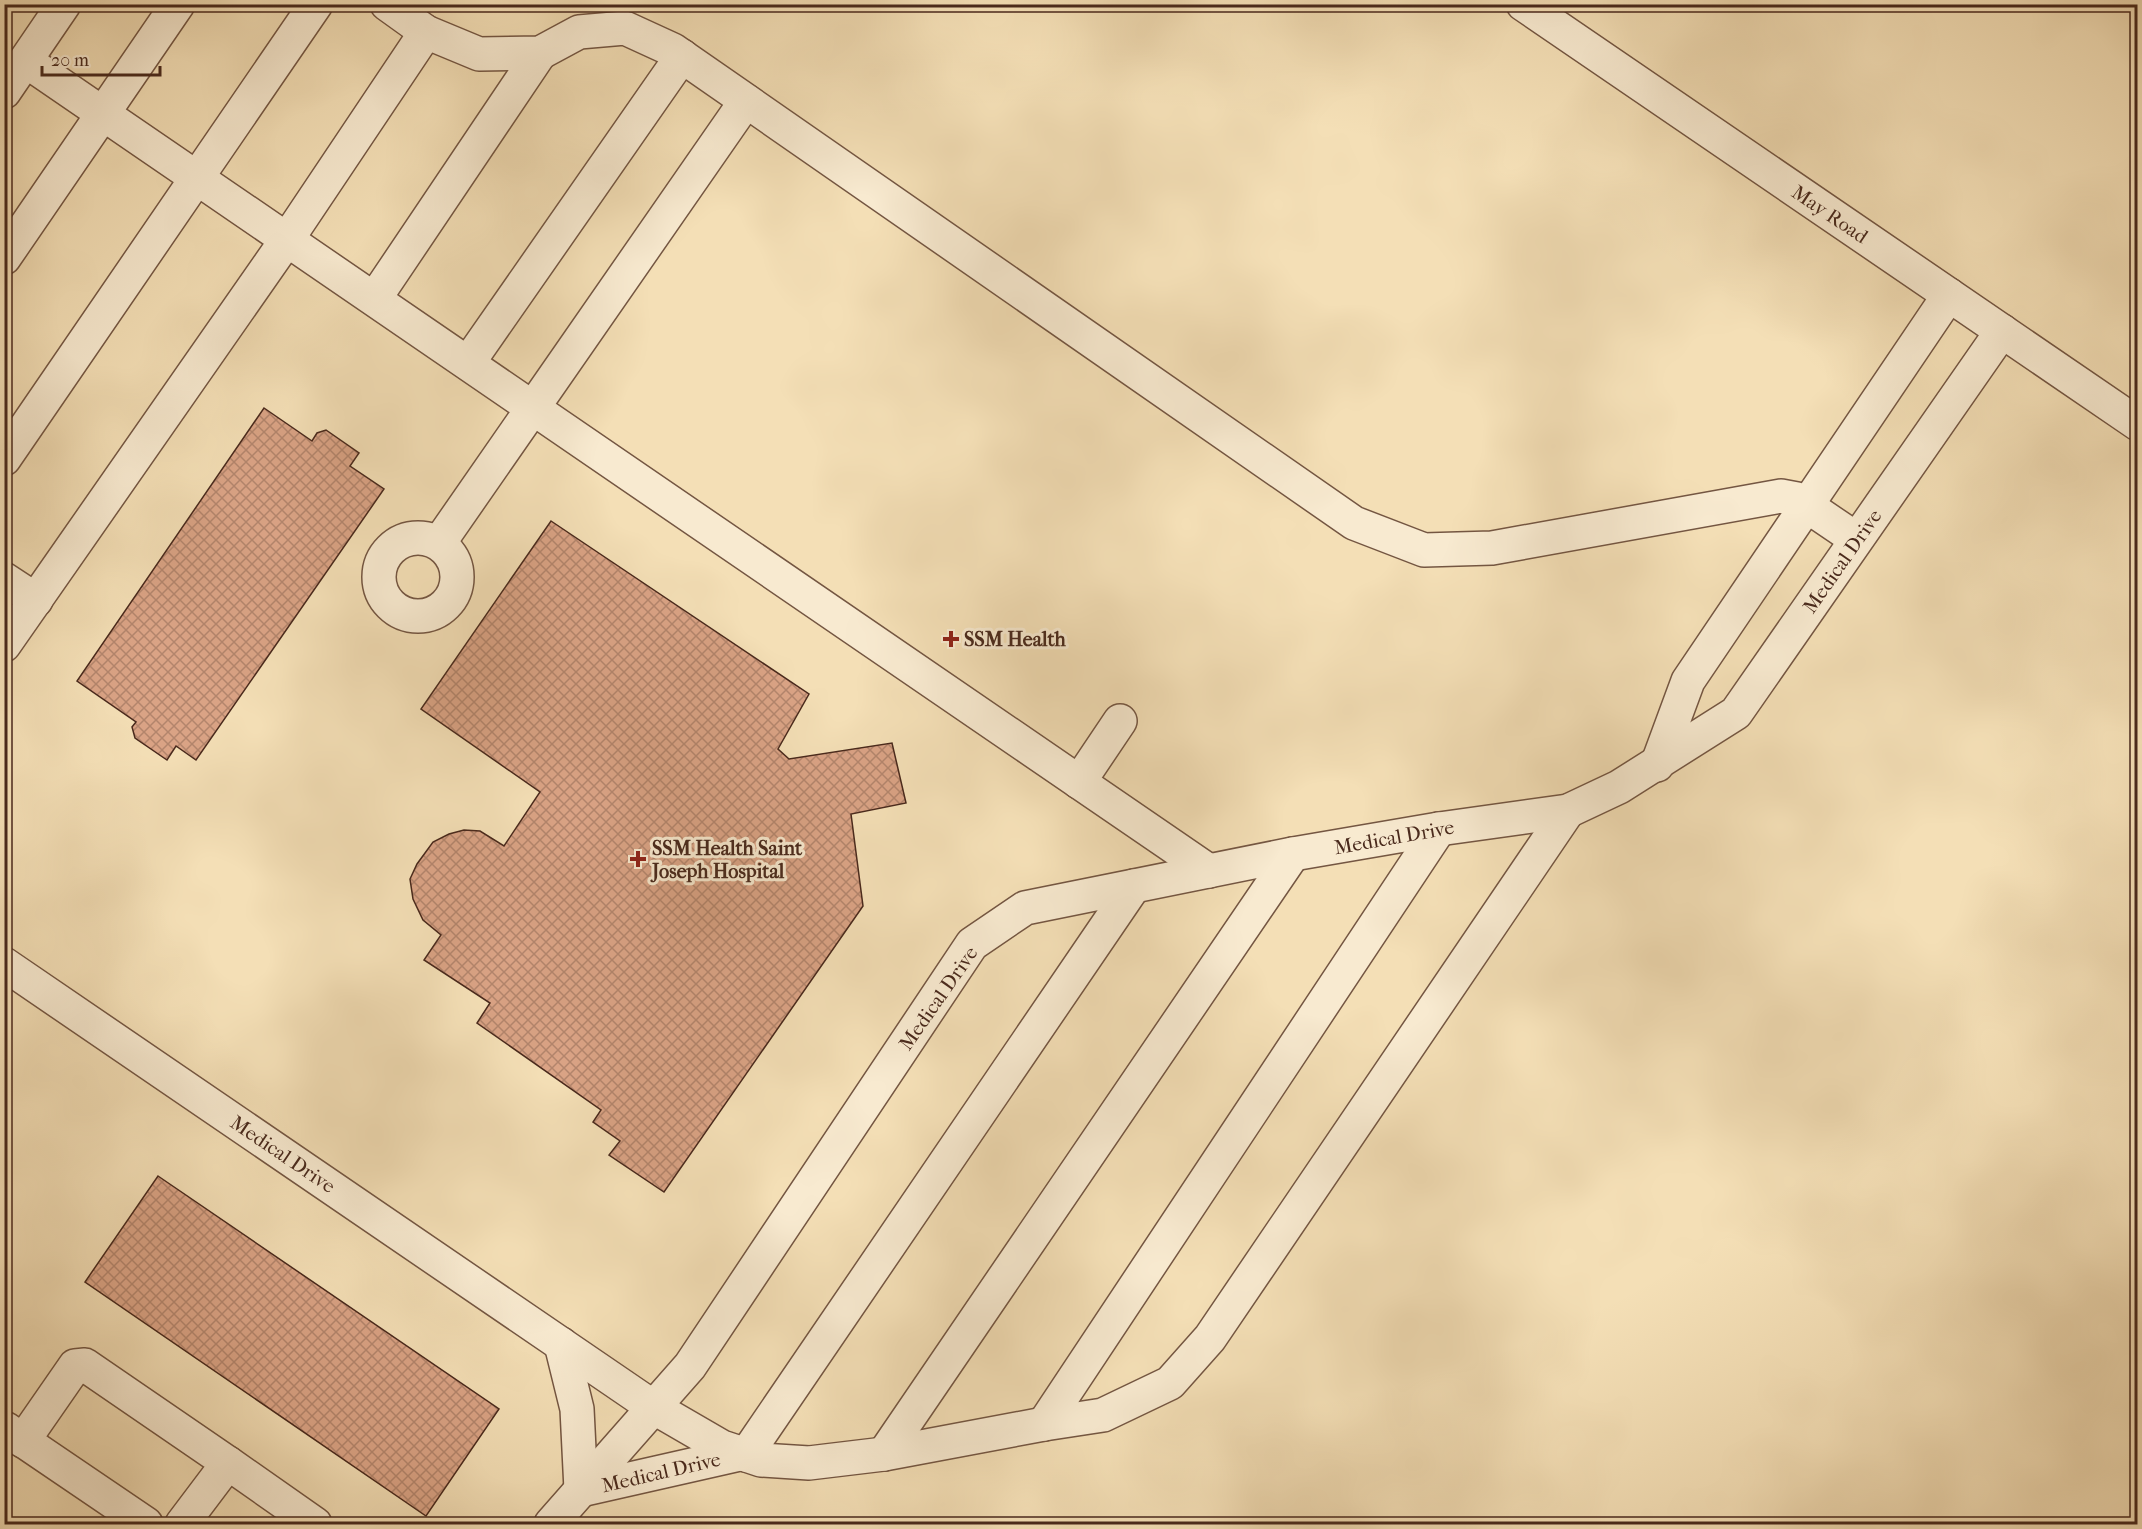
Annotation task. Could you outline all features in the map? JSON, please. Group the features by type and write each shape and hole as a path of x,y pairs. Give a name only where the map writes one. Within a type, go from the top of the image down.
{"street":[{"path":"4,92 64,4"},
{"path":"4,258 178,4"},
{"path":"4,459 316,4"},
{"path":"387,4 426,32 479,54 540,53 579,32 625,28 673,50 1354,523 1424,550 1492,548 1781,496 1797,500 1856,539"},
{"name":"May Road","path":"1523,4 2138,424"},
{"path":"4,645 288,238 426,32"},
{"path":"375,298 540,53"},
{"path":"468,363 682,56"},
{"path":"26,61 288,238 1209,871"},
{"path":"439,543 746,101"},
{"path":"1657,765 1688,681 1949,295"},
{"name":"Medical Drive","path":"551,1524 690,1366 972,944 1025,908 1293,854 1439,828 1568,811 1619,787 1657,765 1736,713 2002,331"},
{"path":"4,579 36,600"},
{"path":"1079,782 1120,721"},
{"name":"Medical Drive","path":"4,964 652,1407 722,1447 761,1460 809,1463 884,1454 1103,1415 1170,1383 1210,1338 1568,811"},
{"path":"1044,1424 1439,828"},
{"path":"884,1454 1293,854"},
{"path":"743,1454 1134,886"},
{"name":"Medical Drive","path":"561,1344 577,1409 581,1490"},
{"path":"146,1524 14,1435 75,1366 85,1365 315,1524"},
{"name":"Medical Drive","path":"581,1490 743,1454"},
{"path":"182,1524 228,1463"}],"building":[{"path":"264,408 312,441 317,433 326,430 359,453 350,466 384,489 196,760 176,746 167,760 135,738 132,727 136,722 77,681"},
{"name":"SSM Health Saint Joseph Hospital","path":"551,521 809,694 778,749 789,759 892,743 906,803 851,814 863,906 664,1192 609,1155 620,1141 593,1122 601,1110 477,1023 490,1003 424,960 441,935 423,920 413,899 410,879 417,864 433,842 464,830 480,831 504,846 540,792 421,709"},
{"path":"158,1176 499,1409 426,1516 85,1282"}],"place":[{"name":"SSM Health","path":"951,639"},
{"name":"SSM Health Saint Joseph Hospital","path":"638,859"}]}
